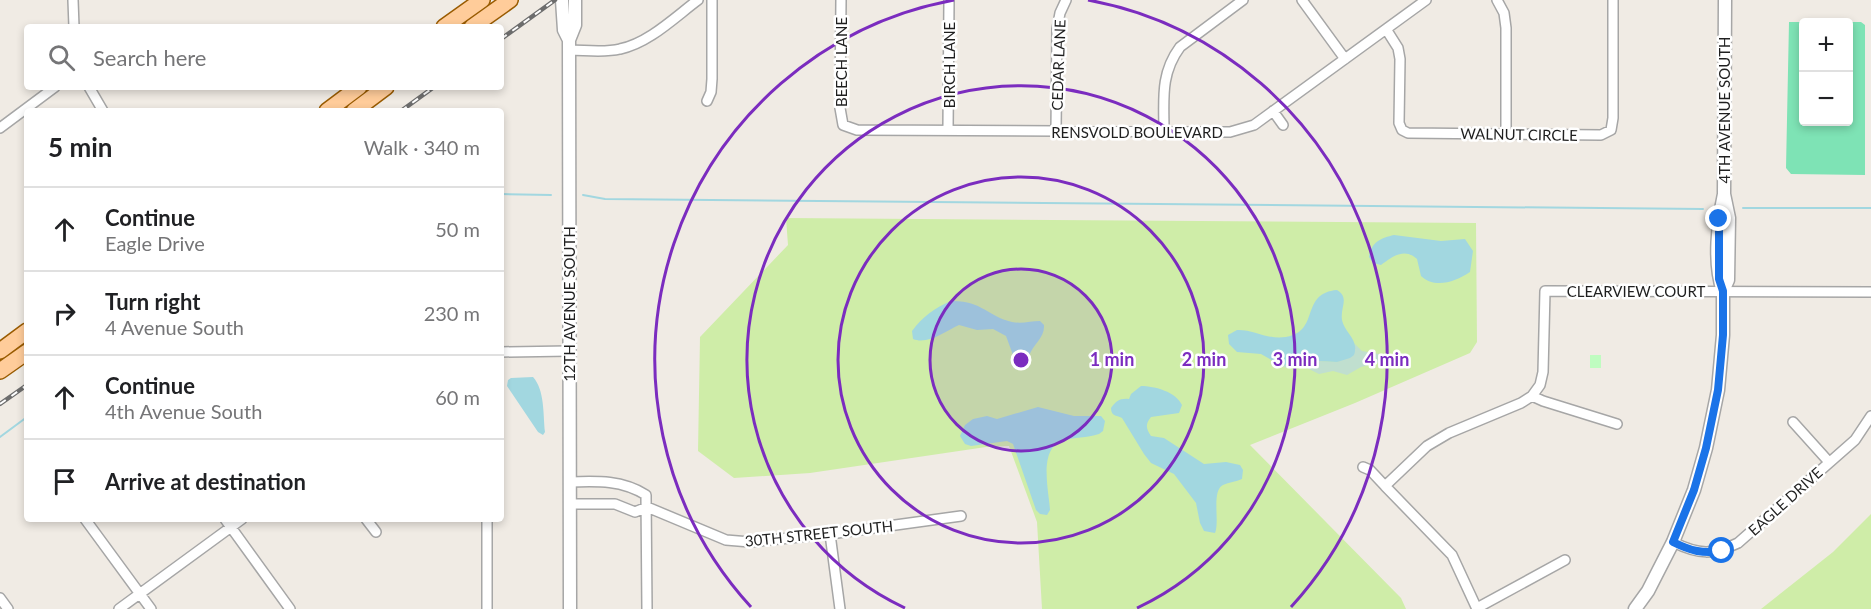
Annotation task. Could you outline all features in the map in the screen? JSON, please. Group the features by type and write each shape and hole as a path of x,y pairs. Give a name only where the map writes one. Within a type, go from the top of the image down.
{"main road":[{"path":"448,24 482,0"},
{"path":"475,24 510,0"},
{"path":"331,108 355,90"},
{"path":"358,108 382,90"},
{"path":"0,351 24,333"},
{"path":"0,371 24,354"}],"street":[{"path":"73,0 74,24"},
{"path":"562,0 564,30 569,45 618,50 632,46 647,37 698,0"},
{"name":"12TH AVENUE SOUTH","path":"570,609 569,45 575,25 575,0"},
{"path":"707,101 711,92 712,79 712,0"},
{"name":"BEECH LANE","path":"841,0 840,108 843,124"},
{"name":"BIRCH LANE","path":"948,130 949,0"},
{"name":"CEDAR LANE","path":"1056,131 1056,29 1066,0"},
{"path":"1164,132 1164,83 1172,58 1180,47 1243,0"},
{"path":"1302,0 1345,59"},
{"name":"RENSVOLD BOULEVARD","path":"843,124 857,130 1230,132 1254,125 1425,0"},
{"path":"1497,0 1504,13 1506,28 1506,134"},
{"name":"WALNUT CIRCLE","path":"1386,29 1398,48 1400,59 1399,123 1402,130 1408,133 1601,135 1611,130 1613,118 1613,0"},
{"name":"4TH AVENUE SOUTH","path":"1635,609 1648,591 1673,542 1694,490 1706,448 1718,390 1723,335 1723,291 1728,280 1729,218 1724,194 1725,0"},
{"path":"27,108 51,90"},
{"path":"91,90 101,108"},
{"path":"0,128 24,110"},
{"path":"1273,111 1282,125"},
{"name":"CLEARVIEW COURT","path":"1532,396 1540,385 1543,372 1545,291 1871,292"},
{"path":"504,352 569,351"},
{"path":"1385,486 1427,446 1449,433 1521,403 1532,396 1617,424"},
{"name":"EAGLE DRIVE","path":"1673,542 1706,554 1722,551 1738,543 1855,440 1871,416"},
{"name":"EAGLE DRIVE","path":"1793,422 1829,462"},
{"path":"1363,467 1370,470 1452,555 1477,609 1565,560"},
{"path":"570,482 617,482 635,488 646,495 646,609"},
{"name":"30TH STREET SOUTH","path":"570,504 615,504 635,512 646,507 726,540 750,542 830,534 961,516"},
{"path":"87,522 151,609"},
{"path":"368,522 376,532"},
{"path":"487,522 488,609"},
{"path":"119,609 228,523 290,609"},
{"path":"830,534 840,609"},
{"path":"0,598 8,609"}],"green space":[{"path":"1789,22 1799,22 1799,126 1853,126 1853,22 1861,22 1865,25 1865,175 1791,174 1786,168"},
{"path":"786,218 1476,223 1477,342 1470,353 1250,445 1401,598 1406,609 1042,609 1037,522 1009,446 986,447 810,473 734,478 698,451 700,337 788,245"},
{"path":"1355,344 1362,351 1379,354 1382,360 1361,367 1347,375 1333,371 1319,374 1303,366 1287,368 1282,366 1302,360 1337,362 1355,350"},
{"path":"1590,355 1601,355 1601,368 1590,368"},
{"path":"1871,514 1871,609 1761,609 1833,552"}],"water":[{"path":"1394,235 1441,241 1465,239 1473,251 1470,272 1458,279 1439,283 1421,276 1417,259 1412,255 1398,254 1381,265 1373,263 1369,257 1374,244"},
{"path":"1337,290 1344,300 1343,324 1355,346 1354,354 1350,358 1337,362 1302,360 1282,366 1261,354 1237,352 1229,344 1228,335 1237,330 1270,337 1285,337 1301,331 1319,297 1326,292"},
{"path":"951,301 970,303 1012,322 1040,321 1044,325 1043,334 1029,356 1022,360 1013,355 1006,336 993,329 977,330 959,325 931,339 913,339 912,331 920,321 935,309"},
{"path":"533,377 542,396 545,432 543,435 538,432 507,386 511,378"},
{"path":"1141,386 1164,391 1179,400 1182,405 1179,413 1151,417 1147,426 1151,436 1164,438 1204,464 1226,462 1240,465 1243,470 1242,479 1219,488 1215,533 1204,531 1196,503 1174,474 1151,463 1122,418 1112,413 1111,408 1115,404 1129,399 1131,394"},
{"path":"1038,407 1074,416 1101,416 1105,421 1103,431 1099,434 1062,441 1050,453 1047,462 1047,482 1050,510 1047,515 1040,514 1036,510 1013,444 1007,441 971,446 965,444 960,436 965,425 973,419 987,416 997,419"}],"waterway":[{"path":"504,194 551,195"},
{"path":"583,195 605,199 1703,209"},
{"path":"1743,208 1871,208"},
{"path":"0,437 24,419"}],"railway":[{"path":"504,37 555,0"},
{"path":"405,108 430,90"},
{"path":"0,404 24,387"}],"route":[{"path":"1719,219 1719,279 1723,291 1723,335 1718,390 1706,448 1694,490 1673,542 1706,554 1722,551"}]}
